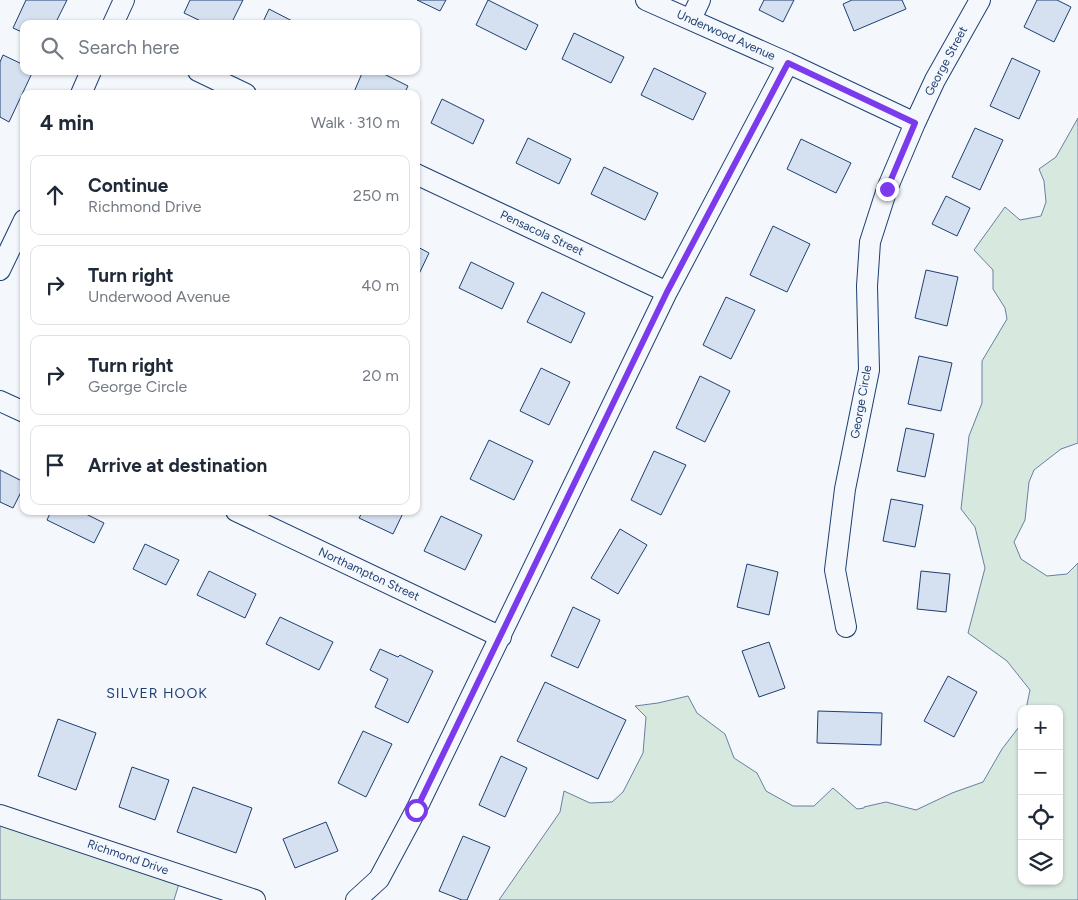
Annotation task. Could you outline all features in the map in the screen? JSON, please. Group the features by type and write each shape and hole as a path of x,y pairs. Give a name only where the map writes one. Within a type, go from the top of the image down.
{"street":[{"path":"115,20 124,0"},
{"name":"Underwood Avenue","path":"646,0 788,63 915,123"},
{"path":"691,19 700,0"},
{"name":"George Street","path":"915,123 935,80 980,0"},
{"path":"356,900 379,879 416,810 667,292 788,63"},
{"path":"83,90 89,75"},
{"path":"206,75 238,90"},
{"name":"George Circle","path":"846,627 834,570 844,489 869,370 867,286 870,242 887,189 915,123"},
{"name":"Pensacola Street","path":"420,176 667,292"},
{"path":"0,270 20,228"},
{"path":"0,401 20,410"},
{"name":"Northampton Street","path":"244,515 501,637"},
{"name":"Richmond Drive","path":"0,815 255,900"}],"shaded area":[{"path":"1078,118 1078,443 1061,449 1034,470 1029,482 1025,520 1014,542 1021,559 1047,576 1067,574 1078,563 1078,900 499,900 560,812 564,791 590,803 612,802 623,792 643,753 646,717 635,706 688,696 697,713 725,734 734,758 757,773 766,791 793,806 814,806 833,788 857,809 886,802 916,810 952,793 983,782 1002,749 1018,728 1018,885 1063,885 1063,705 1027,705 1030,690 1007,661 968,633 985,568 975,527 961,509 969,436 982,403 982,361 1007,319 1005,308 993,289 993,270 974,250 1005,207 1020,220 1041,216 1046,202 1044,181 1039,169 1056,157"},
{"path":"0,818 180,877 174,900 0,900"}],"building":[{"path":"26,0 67,0 57,20 20,20 20,31 13,28"},
{"path":"190,0 243,0 233,20 199,20 184,13"},
{"path":"417,0 446,0 440,11"},
{"path":"488,0 538,25 526,50 476,25"},
{"path":"764,0 794,0 783,22 759,10"},
{"path":"852,0 902,0 906,9 854,31 843,4"},
{"path":"1037,0 1057,0 1071,7 1054,42 1024,27"},
{"path":"269,9 290,20 264,20"},
{"path":"574,33 624,57 611,83 562,59"},
{"path":"3,55 20,63 20,75 31,75 24,90 20,90 20,99 9,122 0,117 0,62"},
{"path":"1012,58 1040,71 1019,119 990,106"},
{"path":"654,68 706,93 693,120 641,95"},
{"path":"361,75 386,75 408,86 406,90 355,90"},
{"path":"442,99 484,120 473,144 431,123"},
{"path":"975,128 1003,140 980,190 952,177"},
{"path":"528,138 571,159 559,184 516,163"},
{"path":"801,139 851,163 836,193 787,169"},
{"path":"604,167 658,193 645,220 591,194"},
{"path":"946,196 970,208 957,236 932,224"},
{"path":"773,226 810,244 787,292 750,275"},
{"path":"420,248 429,253 420,272"},
{"path":"471,262 514,283 502,309 459,288"},
{"path":"926,270 958,277 947,326 915,318"},
{"path":"542,292 585,313 571,343 527,322"},
{"path":"726,297 755,310 731,359 703,345"},
{"path":"919,356 952,363 941,411 908,404"},
{"path":"541,368 570,382 549,425 520,411"},
{"path":"700,376 730,391 705,442 676,428"},
{"path":"906,428 934,434 925,477 897,471"},
{"path":"489,440 533,461 514,500 470,479"},
{"path":"654,451 686,465 661,515 631,500"},
{"path":"0,470 20,480 20,494 13,508 0,502"},
{"path":"891,499 923,505 915,547 883,541"},
{"path":"49,515 88,515 104,523 94,543 47,520"},
{"path":"361,515 402,515 393,534 359,518"},
{"path":"441,516 482,535 465,570 424,551"},
{"path":"620,529 647,545 618,594 591,578"},
{"path":"145,544 179,560 166,585 133,569"},
{"path":"747,564 778,572 769,615 737,607"},
{"path":"209,571 256,594 245,618 197,595"},
{"path":"921,571 950,574 946,612 917,609"},
{"path":"573,607 600,620 578,668 551,656"},
{"path":"280,617 333,642 319,670 266,644"},
{"path":"769,642 785,688 759,697 742,651"},
{"path":"380,649 398,657 400,655 433,671 408,723 375,707 388,679 370,670"},
{"path":"948,676 977,692 954,737 924,721"},
{"path":"545,682 626,720 598,779 517,741"},
{"path":"818,711 882,713 881,745 817,743"},
{"path":"58,719 96,733 76,790 38,776"},
{"path":"363,731 392,744 366,797 338,783"},
{"path":"501,756 527,768 505,817 479,805"},
{"path":"132,767 169,780 155,820 119,807"},
{"path":"193,787 252,808 236,853 177,832"},
{"path":"326,822 338,851 295,868 283,839"},
{"path":"463,836 490,847 467,900 462,900 439,891"}],"district":[{"name":"SILVER HOOK","path":"157,693"}],"route":[{"path":"416,810 667,292 788,63 915,123 887,189"}]}
